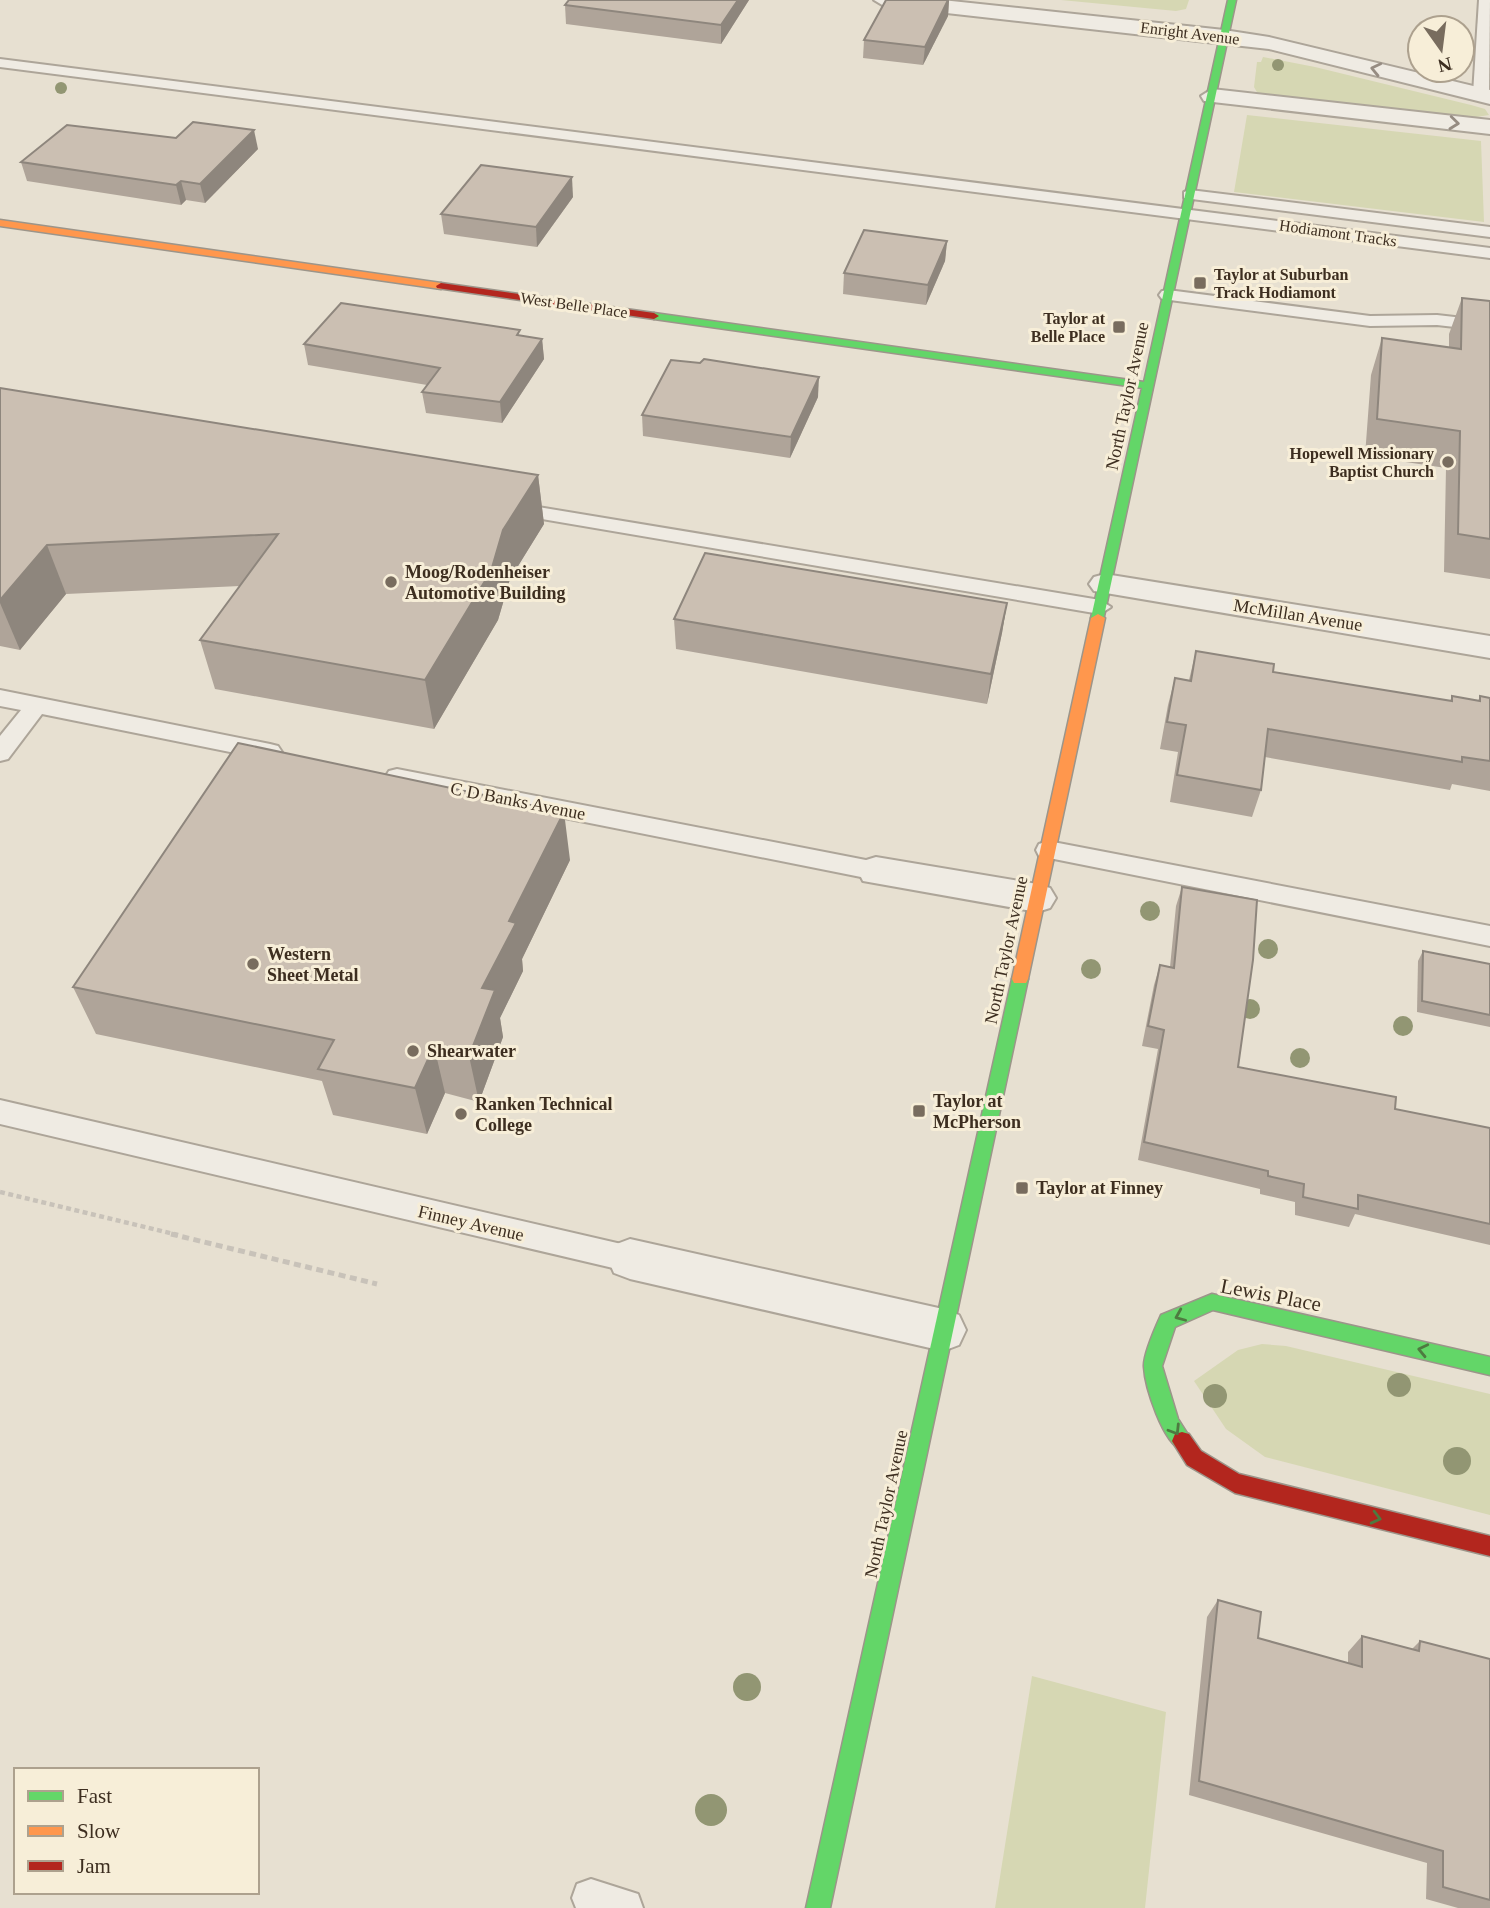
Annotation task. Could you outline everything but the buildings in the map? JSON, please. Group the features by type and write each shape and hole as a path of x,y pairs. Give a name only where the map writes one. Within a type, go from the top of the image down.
{"street":[{"name":"Enright Avenue","path":"884,0 1269,43 1485,96"},
{"name":"North Taylor Avenue","path":"818,1908 1232,0"},
{"path":"1212,96 1490,127"},
{"name":"West Belle Place","path":"0,223 1149,387"},
{"name":"McMillan Avenue","path":"1103,596 1490,646"},
{"name":"C D Banks Avenue","path":"876,871 1037,898"},
{"name":"Finney Avenue","path":"630,1259 943,1330"},
{"name":"Lewis Place","path":"1490,1366 1212,1302 1168,1321 1153,1366 1169,1423 1194,1458 1235,1483 1490,1546"}],"lane":[{"path":"1485,96 1488,21 1486,0"},
{"name":"Hodiamont Tracks","path":"0,63 1490,253"},
{"path":"1190,195 1490,232"},
{"path":"1168,295 1370,321 1437,320 1490,326"},
{"path":"482,504 1103,596"},
{"path":"0,698 287,755"},
{"path":"0,753 36,706"},
{"name":"C D Banks Avenue","path":"368,771 876,871"},
{"path":"1048,850 1490,936"},
{"name":"Finney Avenue","path":"0,1112 630,1259"}],"path":[{"path":"0,1192 377,1284"}],"green space":[{"path":"1061,0 1189,0 1186,9 1176,11"},
{"path":"1263,57 1471,105 1485,109 1489,115 1470,118 1258,94 1254,87 1257,62 1261,62"},
{"path":"1247,115 1481,141 1484,222 1234,192"},
{"path":"1262,1344 1286,1346 1490,1394 1490,1515 1265,1457 1226,1429 1194,1381 1238,1350"},
{"path":"1032,1676 1166,1712 1145,1908 995,1908"}],"traffic: fast":[{"path":"1098,618 1232,0"},
{"path":"654,316 1149,386"},
{"path":"818,1908 1020,979"},
{"path":"1182,1441 1169,1423 1153,1366 1168,1321 1212,1302 1490,1366"}],"traffic: slow":[{"path":"0,223 441,286"},
{"path":"1020,979 1098,618"}],"traffic: jam":[{"path":"441,286 654,316"},
{"path":"1182,1441 1194,1458 1235,1483 1490,1546"}],"place":[{"name":"Taylor at Suburban Track Hodiamont","path":"1200,283"},
{"name":"Taylor at Belle Place","path":"1119,327"},
{"name":"Hopewell Missionary Baptist Church","path":"1448,462"},
{"name":"Moog/Rodenheiser Automotive Building","path":"391,582"},
{"name":"Western Sheet Metal","path":"253,964"},
{"name":"Shearwater","path":"413,1051"},
{"name":"Taylor at McPherson","path":"919,1111"},
{"name":"Ranken Technical College","path":"461,1114"},
{"name":"Taylor at Finney","path":"1022,1188"}]}
